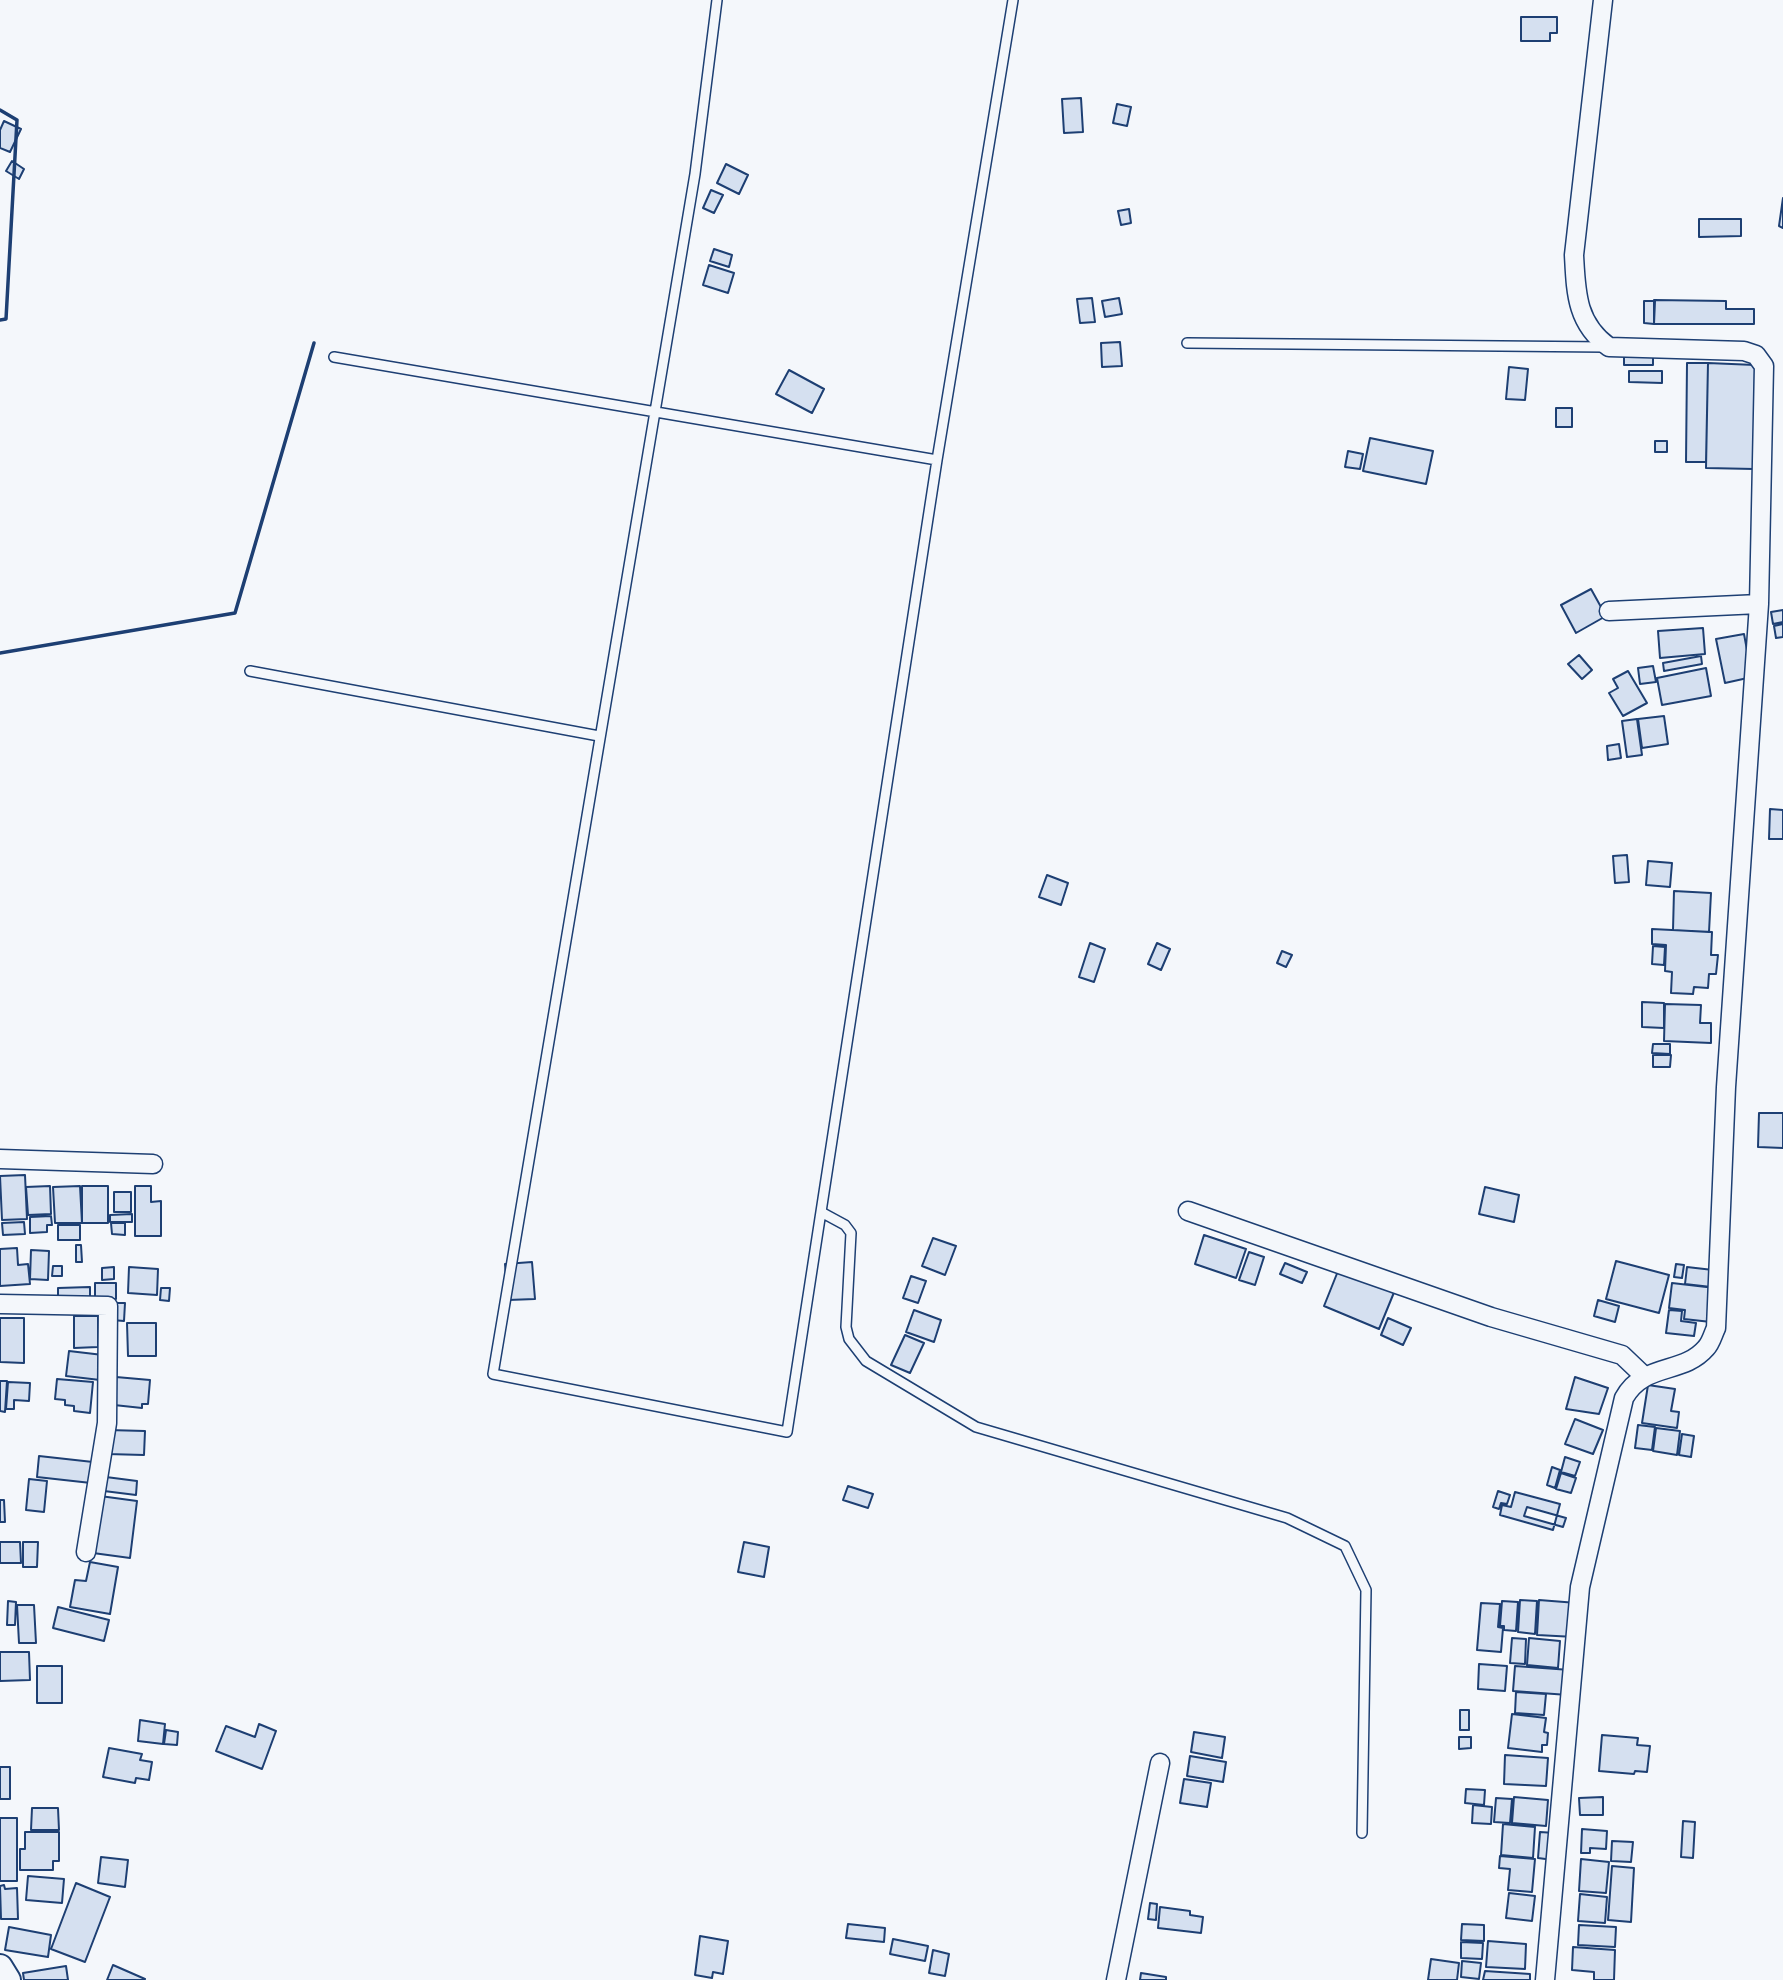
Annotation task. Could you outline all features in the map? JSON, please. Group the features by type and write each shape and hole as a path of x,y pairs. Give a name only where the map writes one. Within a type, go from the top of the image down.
{"street":[{"path":"1545,1980 1580,1587 1624,1398 1631,1385 1643,1375 1692,1358 1707,1347 1716,1328 1726,1087 1759,604 1765,366 1756,355 1744,351 1609,347 1591,334 1576,296 1574,255 1603,0"},
{"path":"1609,611 1759,604"},
{"path":"0,1159 153,1164"},
{"path":"1188,1211 1491,1317 1622,1355 1643,1375"},
{"path":"0,1304 108,1306 107,1423 86,1552"},
{"path":"1116,1980 1160,1763"},
{"path":"0,1967 8,1980"}],"lane":[{"path":"716,0 695,174 653,410 493,1374 787,1432 937,460 1013,0"},
{"path":"1187,343 1609,347"},
{"path":"334,357 937,460"},
{"path":"250,671 599,736"},
{"path":"821,1212 845,1225 850,1233 846,1327 853,1346 866,1361 976,1427 1287,1518 1345,1546 1366,1590 1362,1833"}],"building":[{"path":"1521,17 1557,17 1557,33 1550,33 1550,41 1521,41"},
{"path":"1081,98 1083,132 1064,133 1062,99"},
{"path":"1117,104 1131,107 1127,126 1113,123"},
{"path":"4,121 21,129 10,152 0,148 0,130"},
{"path":"12,161 24,169 19,179 6,171"},
{"path":"726,164 748,175 739,194 717,183"},
{"path":"711,190 723,195 714,213 703,208"},
{"path":"1783,198 1783,228 1779,226"},
{"path":"1129,209 1131,223 1121,225 1118,211"},
{"path":"1699,219 1741,219 1741,236 1699,237"},
{"path":"714,249 732,255 729,267 710,261"},
{"path":"709,265 734,273 728,293 703,285"},
{"path":"1092,298 1095,322 1080,323 1077,299"},
{"path":"1119,298 1122,314 1105,317 1102,301"},
{"path":"1654,300 1726,301 1726,309 1754,309 1754,324 1654,324"},
{"path":"1644,301 1655,301 1654,324 1644,323"},
{"path":"1120,342 1122,366 1102,367 1101,343"},
{"path":"1624,352 1653,352 1653,365 1624,365"},
{"path":"1687,363 1708,363 1706,462 1686,462"},
{"path":"1708,363 1755,365 1754,469 1706,468"},
{"path":"1509,367 1528,369 1525,400 1506,399"},
{"path":"789,370 824,389 812,413 776,394"},
{"path":"1629,371 1662,371 1662,383 1629,382"},
{"path":"1556,408 1572,408 1572,427 1556,427"},
{"path":"1370,438 1433,451 1426,484 1363,471"},
{"path":"1655,441 1667,441 1667,452 1655,452"},
{"path":"1348,451 1363,454 1360,469 1345,467"},
{"path":"1591,589 1606,616 1576,633 1561,605"},
{"path":"1783,610 1783,622 1773,624 1771,612"},
{"path":"1783,624 1783,637 1776,638 1774,626"},
{"path":"1703,628 1705,654 1660,658 1658,631"},
{"path":"1744,634 1752,677 1725,683 1716,639"},
{"path":"1579,655 1592,670 1582,679 1568,664"},
{"path":"1701,656 1702,664 1664,671 1663,663"},
{"path":"1653,666 1656,682 1640,684 1638,668"},
{"path":"1706,668 1711,696 1662,705 1657,678"},
{"path":"1628,671 1647,703 1623,716 1609,693 1618,688 1613,679"},
{"path":"1664,716 1668,744 1642,748 1638,719"},
{"path":"1637,719 1642,755 1627,757 1622,721"},
{"path":"1619,744 1621,758 1608,760 1607,746"},
{"path":"1770,809 1783,810 1783,839 1769,839"},
{"path":"1627,855 1629,882 1615,883 1613,856"},
{"path":"1648,861 1672,863 1670,887 1646,885"},
{"path":"1047,875 1068,883 1061,905 1039,897"},
{"path":"1674,891 1711,893 1709,932 1673,930"},
{"path":"1652,929 1712,932 1711,955 1718,955 1716,974 1709,974 1708,988 1694,987 1693,994 1671,993 1672,972 1665,971 1666,945 1652,944"},
{"path":"1090,943 1105,949 1094,982 1079,977"},
{"path":"1157,943 1170,949 1161,970 1148,964"},
{"path":"1653,946 1665,947 1664,965 1652,964"},
{"path":"1282,951 1292,955 1286,967 1277,963"},
{"path":"1642,1002 1664,1003 1664,1028 1642,1027"},
{"path":"1665,1004 1701,1005 1700,1023 1711,1023 1711,1043 1664,1041"},
{"path":"1653,1044 1670,1044 1670,1054 1652,1053"},
{"path":"1653,1055 1671,1055 1670,1067 1653,1067"},
{"path":"1759,1113 1783,1113 1783,1148 1758,1147"},
{"path":"25,1175 27,1219 2,1220 0,1176"},
{"path":"50,1186 51,1214 28,1215 26,1187"},
{"path":"80,1186 82,1223 55,1223 53,1187"},
{"path":"82,1186 108,1186 108,1223 82,1223"},
{"path":"135,1186 151,1186 151,1202 161,1201 161,1236 135,1236"},
{"path":"1485,1187 1519,1195 1514,1222 1479,1214"},
{"path":"114,1192 131,1192 131,1212 114,1212"},
{"path":"132,1214 132,1222 110,1222 110,1215"},
{"path":"51,1216 52,1225 47,1225 47,1232 30,1233 30,1217"},
{"path":"24,1222 25,1234 3,1235 2,1223"},
{"path":"111,1223 125,1223 125,1235 112,1234"},
{"path":"58,1225 80,1225 80,1240 58,1240"},
{"path":"1204,1235 1246,1249 1236,1278 1195,1264"},
{"path":"933,1238 956,1246 945,1275 922,1266"},
{"path":"76,1245 81,1245 82,1262 76,1262"},
{"path":"17,1248 18,1265 28,1264 30,1284 0,1286 0,1249"},
{"path":"31,1250 49,1251 48,1280 30,1279"},
{"path":"1249,1252 1264,1257 1255,1285 1239,1280"},
{"path":"1616,1261 1669,1275 1659,1313 1606,1299"},
{"path":"532,1262 535,1299 508,1300 505,1264"},
{"path":"1285,1263 1307,1272 1302,1283 1280,1274"},
{"path":"1676,1264 1684,1265 1682,1278 1674,1277"},
{"path":"53,1266 62,1266 62,1276 52,1276"},
{"path":"1340,1266 1395,1290 1379,1329 1324,1306"},
{"path":"114,1267 114,1279 102,1280 102,1268"},
{"path":"129,1267 158,1269 157,1295 128,1293"},
{"path":"1687,1267 1713,1270 1711,1287 1685,1284"},
{"path":"911,1276 926,1281 918,1303 903,1298"},
{"path":"95,1283 116,1283 116,1299 95,1299"},
{"path":"1672,1283 1715,1288 1711,1322 1684,1319 1685,1310 1669,1308"},
{"path":"90,1287 90,1301 58,1302 58,1288"},
{"path":"161,1288 170,1288 169,1301 160,1300"},
{"path":"1598,1300 1619,1306 1615,1322 1594,1316"},
{"path":"112,1303 125,1303 124,1321 112,1320"},
{"path":"914,1310 941,1320 934,1342 906,1332"},
{"path":"1669,1310 1682,1311 1681,1321 1696,1323 1694,1336 1666,1333"},
{"path":"74,1316 98,1316 98,1347 74,1348"},
{"path":"0,1318 24,1318 24,1363 0,1362"},
{"path":"1388,1318 1411,1328 1403,1345 1381,1335"},
{"path":"127,1323 156,1323 156,1356 128,1356"},
{"path":"905,1335 924,1343 910,1373 891,1365"},
{"path":"69,1351 103,1355 100,1380 66,1376"},
{"path":"116,1377 150,1380 148,1404 142,1404 142,1408 114,1405"},
{"path":"1575,1377 1608,1388 1599,1414 1566,1409"},
{"path":"57,1379 93,1382 90,1413 74,1411 74,1406 65,1405 65,1400 55,1399"},
{"path":"0,1381 7,1381 5,1412 0,1411"},
{"path":"8,1382 30,1383 29,1401 14,1400 14,1409 6,1409"},
{"path":"1648,1385 1675,1389 1671,1411 1679,1412 1677,1428 1642,1423"},
{"path":"1575,1419 1603,1430 1593,1454 1565,1444"},
{"path":"1638,1425 1655,1427 1652,1450 1635,1448"},
{"path":"1656,1428 1680,1431 1677,1455 1653,1451"},
{"path":"108,1430 145,1431 144,1455 107,1454"},
{"path":"1682,1434 1694,1436 1691,1457 1679,1455"},
{"path":"39,1456 93,1462 91,1483 37,1477"},
{"path":"1565,1457 1580,1462 1575,1476 1561,1472"},
{"path":"1552,1467 1560,1470 1555,1488 1547,1485"},
{"path":"1561,1473 1576,1478 1571,1493 1556,1489"},
{"path":"106,1477 137,1481 136,1495 104,1491"},
{"path":"29,1479 47,1481 44,1512 26,1510"},
{"path":"848,1486 873,1494 868,1508 843,1500"},
{"path":"1498,1491 1510,1495 1507,1504 1501,1503 1499,1509 1493,1507"},
{"path":"1515,1492 1560,1504 1553,1530 1500,1515 1502,1505 1511,1507"},
{"path":"100,1496 137,1501 130,1558 93,1553"},
{"path":"0,1500 4,1500 5,1522 0,1522"},
{"path":"1527,1507 1566,1518 1563,1527 1524,1516"},
{"path":"0,1542 20,1542 21,1563 0,1563"},
{"path":"23,1542 38,1542 37,1567 23,1567"},
{"path":"744,1542 769,1547 764,1577 738,1572"},
{"path":"90,1562 118,1567 110,1614 70,1607 75,1580 86,1581"},
{"path":"1520,1600 1537,1601 1535,1634 1518,1632"},
{"path":"1539,1600 1577,1603 1575,1637 1537,1635"},
{"path":"8,1601 16,1602 15,1625 7,1625"},
{"path":"1502,1601 1518,1602 1516,1631 1504,1630 1504,1626 1500,1626"},
{"path":"1481,1603 1500,1604 1498,1627 1503,1628 1501,1652 1477,1650"},
{"path":"17,1605 34,1605 36,1643 19,1643"},
{"path":"58,1607 109,1620 104,1641 53,1628"},
{"path":"1512,1638 1526,1639 1525,1664 1510,1663"},
{"path":"1529,1638 1560,1641 1558,1668 1527,1665"},
{"path":"0,1652 29,1652 30,1680 0,1681"},
{"path":"1479,1664 1507,1666 1505,1691 1478,1689"},
{"path":"37,1666 62,1666 62,1703 37,1703"},
{"path":"1515,1666 1570,1670 1568,1695 1513,1691"},
{"path":"1516,1692 1546,1694 1544,1715 1515,1713"},
{"path":"1460,1710 1469,1710 1469,1730 1460,1730"},
{"path":"1512,1714 1546,1718 1544,1732 1548,1733 1547,1745 1542,1745 1542,1752 1508,1748"},
{"path":"140,1720 165,1724 163,1744 138,1741"},
{"path":"259,1724 276,1731 262,1769 216,1751 226,1726 255,1737"},
{"path":"166,1730 178,1732 177,1745 164,1744"},
{"path":"1194,1732 1225,1737 1222,1758 1191,1752"},
{"path":"1602,1735 1638,1738 1637,1745 1650,1746 1647,1772 1635,1771 1634,1774 1599,1771"},
{"path":"1459,1737 1471,1737 1471,1748 1459,1749"},
{"path":"109,1748 142,1754 140,1760 152,1762 149,1780 136,1778 135,1783 103,1777"},
{"path":"1505,1755 1548,1758 1546,1786 1504,1784"},
{"path":"1190,1756 1226,1762 1223,1782 1187,1776"},
{"path":"0,1767 10,1767 10,1799 0,1799"},
{"path":"1184,1779 1211,1783 1207,1807 1180,1803"},
{"path":"1466,1789 1485,1790 1484,1805 1465,1803"},
{"path":"1514,1797 1548,1800 1546,1826 1512,1823"},
{"path":"1603,1797 1603,1815 1580,1815 1579,1798"},
{"path":"1496,1798 1512,1799 1510,1823 1494,1822"},
{"path":"1473,1805 1492,1807 1491,1824 1472,1823"},
{"path":"32,1808 58,1808 59,1830 31,1830"},
{"path":"0,1818 17,1818 17,1881 0,1881"},
{"path":"1683,1821 1695,1822 1693,1858 1681,1857"},
{"path":"1503,1824 1535,1827 1533,1858 1501,1855"},
{"path":"1582,1829 1607,1831 1606,1849 1590,1848 1590,1853 1581,1853"},
{"path":"25,1832 59,1832 59,1861 53,1861 53,1870 20,1870 20,1849 25,1849"},
{"path":"1540,1832 1555,1833 1553,1860 1538,1858"},
{"path":"1612,1841 1633,1842 1631,1862 1611,1861"},
{"path":"1500,1856 1535,1859 1532,1892 1508,1890 1510,1869 1499,1868"},
{"path":"101,1857 128,1860 125,1887 98,1883"},
{"path":"1581,1859 1609,1862 1606,1893 1579,1891"},
{"path":"1612,1866 1634,1868 1631,1922 1608,1920"},
{"path":"28,1876 64,1879 62,1903 26,1900"},
{"path":"76,1883 110,1897 85,1962 51,1949"},
{"path":"4,1885 5,1889 17,1888 18,1919 1,1919 0,1886"},
{"path":"1509,1893 1535,1896 1532,1921 1506,1918"},
{"path":"1580,1894 1607,1897 1605,1923 1578,1921"},
{"path":"1150,1903 1157,1904 1156,1920 1148,1919"},
{"path":"1160,1907 1190,1911 1190,1915 1203,1917 1201,1933 1158,1928"},
{"path":"848,1924 885,1928 884,1942 846,1938"},
{"path":"1462,1924 1484,1925 1484,1941 1461,1940"},
{"path":"1579,1925 1616,1927 1615,1947 1578,1945"},
{"path":"9,1927 51,1935 48,1957 5,1950"},
{"path":"700,1936 728,1941 723,1974 713,1972 712,1978 695,1975"},
{"path":"893,1939 928,1946 925,1961 890,1954"},
{"path":"1488,1941 1526,1944 1525,1969 1486,1967"},
{"path":"1461,1942 1483,1943 1482,1959 1461,1958"},
{"path":"1573,1947 1615,1950 1614,1980 1594,1980 1594,1972 1572,1970"},
{"path":"933,1950 949,1954 945,1976 929,1973"},
{"path":"1431,1959 1459,1963 1457,1980 1428,1980"},
{"path":"1462,1961 1481,1963 1479,1979 1461,1977"},
{"path":"113,1965 145,1979 107,1980"},
{"path":"66,1966 68,1980 24,1980 23,1973"},
{"path":"1485,1971 1530,1974 1530,1980 1483,1980"},
{"path":"1141,1973 1166,1977 1166,1980 1140,1980"}],"wall":[{"path":"0,110 17,120 6,319 0,320"},
{"path":"0,653 235,613 314,343"}]}
